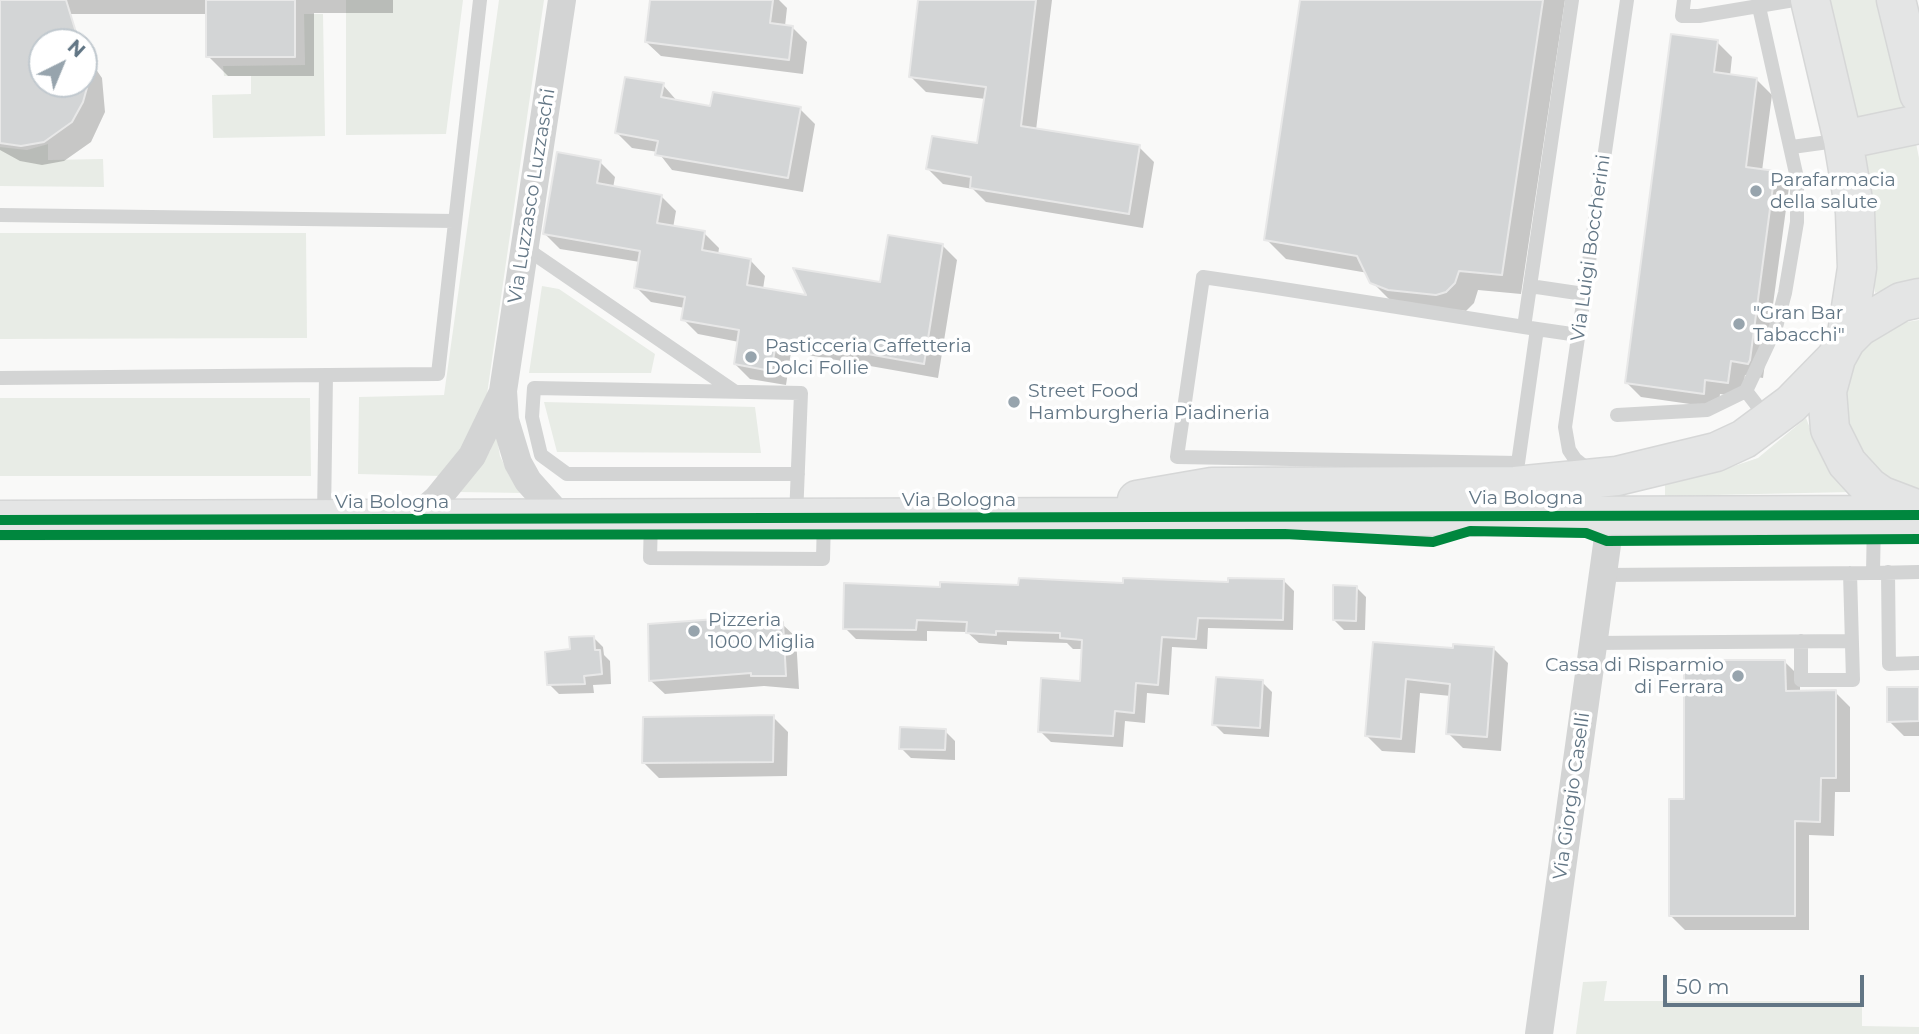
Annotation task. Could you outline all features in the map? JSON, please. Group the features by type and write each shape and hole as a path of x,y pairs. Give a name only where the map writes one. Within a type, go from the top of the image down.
{"main road":[{"path":"1810,0 1843,140 1853,200 1857,268 1841,349 1827,391 1835,442 1847,463 1869,487 1896,503 1919,510"},
{"path":"1905,8 1919,94"},
{"path":"1843,140 1919,124"},
{"name":"Via Bologna","path":"1075,517 1130,501 1212,488 1515,486 1605,478 1660,468 1716,452 1744,439 1770,422 1874,316 1901,302 1919,298"},
{"name":"Via Bologna","path":"1611,516 1625,491 1660,468"},
{"name":"Via Bologna","path":"0,520 1919,515"}],"street":[{"name":"Via Luzzasco Luzzaschi","path":"562,0 503,391 505,419 518,463 528,481 562,519"},
{"name":"Via Luzzasco Luzzaschi","path":"414,520 437,499 472,456 503,391"},
{"name":"Via Giorgio Caselli","path":"1539,1034 1611,516"}],"lane":[{"path":"0,378 438,374 480,0"},
{"path":"1572,0 1530,286 1531,328 1518,463 1177,457 1203,277 1531,328 1578,335"},
{"name":"Via Luigi Boccherini","path":"1605,478 1575,459 1566,439 1578,335 1627,0"},
{"path":"1684,0 1682,16 1720,15 1794,0"},
{"path":"1617,415 1707,410 1746,391 1776,327 1793,253 1797,178 1759,7"},
{"path":"1792,147 1843,140"},
{"path":"0,215 455,221"},
{"path":"524,247 734,391"},
{"path":"1530,286 1584,294"},
{"path":"324,520 326,375"},
{"path":"798,474 566,474 541,454 532,417 534,387 801,393 798,474 810,518"},
{"path":"1746,391 1770,422"},
{"path":"1874,515 1889,664 1919,663"},
{"path":"1602,575 1919,572"},
{"path":"1801,641 1801,680 1853,680 1850,573"},
{"path":"1593,643 1852,640"}],"shaded area":[{"path":"346,0 463,0 446,134 346,135"},
{"path":"499,0 544,0 486,401 474,432 440,476 358,474 359,397 444,395"},
{"path":"1826,0 1883,0 1910,107 1855,122"},
{"path":"304,14 323,14 325,136 213,138 212,95 251,94 251,76 224,76 223,66 305,65"},
{"path":"1916,143 1919,158 1919,283 1903,283 1875,293 1872,233 1858,155"},
{"path":"48,144 48,160 103,159 104,187 0,186 0,147 27,150"},
{"path":"0,233 306,233 307,338 0,339"},
{"path":"542,286 559,289 655,354 651,373 529,373"},
{"path":"1919,320 1919,493 1884,480 1865,461 1841,417 1852,360 1867,344 1900,323"},
{"path":"0,398 310,398 311,476 0,476"},
{"path":"544,402 755,407 761,453 557,452"},
{"path":"1806,418 1815,441 1851,492 1665,496 1665,480 1713,473 1758,458"},
{"path":"496,432 500,456 509,475 523,493 460,492 490,451"},
{"path":"1607,981 1604,1001 1862,1001 1862,1026 1919,1027 1919,1034 1576,1034 1583,982"}],"building":[{"path":"0,0 66,0 75,28 28,28 28,98 84,98 83,102 72,122 44,142 21,146 0,143"},
{"path":"206,0 295,0 295,57 206,57"},
{"path":"650,0 773,0 770,23 793,26 789,60 645,42"},
{"path":"918,0 1036,0 1021,126 1140,145 1129,214 970,188 971,177 926,169 932,136 977,143 986,87 909,77"},
{"path":"1300,0 1543,0 1502,275 1459,271 1455,283 1446,292 1436,295 1388,290 1370,283 1357,256 1264,240"},
{"path":"1671,34 1718,40 1714,72 1757,78 1746,167 1775,171 1750,360 1748,364 1731,361 1728,383 1705,380 1704,394 1625,383"},
{"path":"625,77 664,83 661,97 710,106 713,92 801,107 788,178 655,155 658,141 615,133"},
{"path":"557,152 601,160 597,183 662,195 657,223 705,231 702,250 751,259 747,285 806,295 793,268 880,282 888,235 943,244 924,364 777,338 771,371 734,364 739,330 681,320 685,297 634,288 640,251 543,234"},
{"path":"1019,578 1123,583 1123,578 1228,582 1228,578 1284,579 1283,620 1198,618 1196,639 1162,637 1158,685 1136,683 1134,713 1115,711 1113,736 1038,732 1041,678 1080,681 1082,640 1060,638 1060,633 966,633 967,622 917,620 916,630 843,629 844,583 940,587 940,582 1018,585"},
{"path":"1333,585 1357,586 1356,621 1333,620"},
{"path":"730,618 730,621 783,622 786,676 751,676 751,673 649,681 648,624"},
{"path":"594,636 595,650 600,650 602,674 584,676 585,684 547,685 545,652 570,649 569,637"},
{"path":"1373,642 1453,648 1453,644 1494,647 1487,737 1446,734 1450,684 1406,679 1401,739 1365,736"},
{"path":"1684,660 1785,660 1786,691 1836,690 1836,778 1821,778 1820,822 1795,821 1795,916 1669,916 1669,799 1684,799"},
{"path":"1216,677 1263,680 1260,728 1212,725"},
{"path":"1887,687 1919,687 1919,721 1887,722"},
{"path":"774,715 773,762 642,763 643,717"},
{"path":"900,727 946,729 945,750 899,749"}],"cycle path":[{"path":"0,520 1919,515"},
{"path":"0,535 1285,534 1433,542 1470,531 1586,533 1607,541 1919,539"}],"place":[{"name":"Parafarmacia della salute","path":"1756,191"},
{"name":"\"Gran Bar Tabacchi\"","path":"1739,324"},
{"name":"Pasticceria Caffetteria Dolci Follie","path":"751,357"},
{"name":"Street Food Hamburgheria Piadineria","path":"1014,402"},
{"name":"Pizzeria 1000 Miglia","path":"694,631"},
{"name":"Cassa di Risparmio di Ferrara","path":"1738,676"}]}
